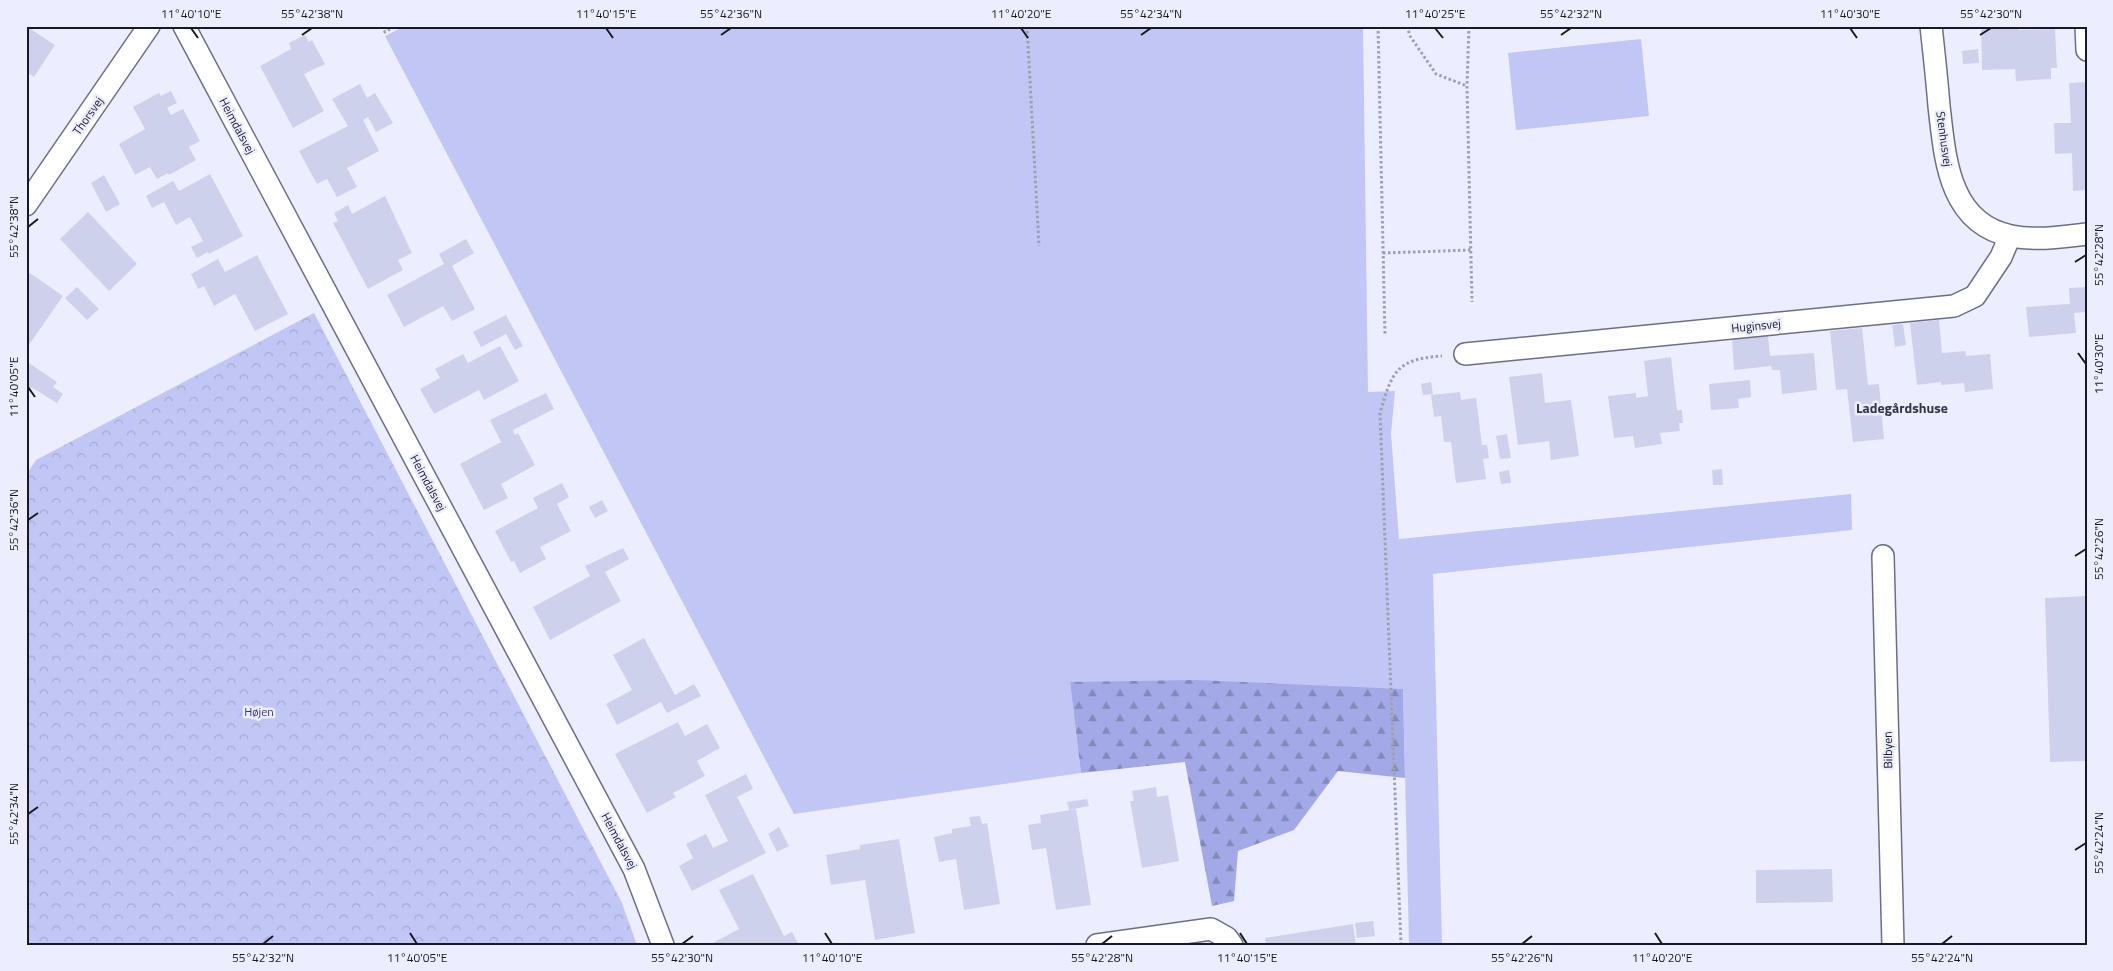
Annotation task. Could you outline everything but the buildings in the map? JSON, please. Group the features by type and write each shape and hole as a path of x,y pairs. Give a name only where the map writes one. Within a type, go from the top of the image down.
{"street":[{"name":"Thorsvej","path":"26,205 150,26"},
{"name":"Heimdalsvej","path":"184,26 634,869 663,945"},
{"name":"Stenhusvej","path":"1931,26 1945,158 1950,180 1968,212 1994,230 2010,236 2038,239 2087,234"},
{"path":"2086,26 2087,50"},
{"name":"Huginsvej","path":"1465,354 1954,306 1975,296 2001,257 2010,236"},
{"name":"Bilbyen","path":"1883,556 1893,945"},
{"path":"1097,945 1211,929 1227,938 1232,945"}],"path":[{"path":"382,26 385,32 395,26"},
{"path":"1027,26 1039,246"},
{"path":"1378,26 1385,335"},
{"path":"1407,26 1410,36 1436,74 1467,86"},
{"path":"1469,26 1467,86 1472,302"},
{"path":"1383,253 1471,250"},
{"path":"1401,945 1380,413 1390,381 1404,365 1423,357 1465,354"}],"green space":[{"path":"405,26 1363,26 1368,392 1395,391 1391,434 1399,539 1851,494 1852,530 1433,574 1442,945 1409,945 1403,689 1070,682 1081,773 794,814 385,36"},
{"path":"1641,39 1649,116 1516,130 1508,53"},
{"name":"Højen","path":"314,313 622,903 637,945 26,945 26,475 36,460"},
{"path":"1196,680 1403,689 1405,778 1338,771 1294,830 1238,851 1234,901 1212,906 1185,762 1081,773 1070,682"}],"district":[{"name":"Ladegårdshuse","path":"1902,408"}]}
